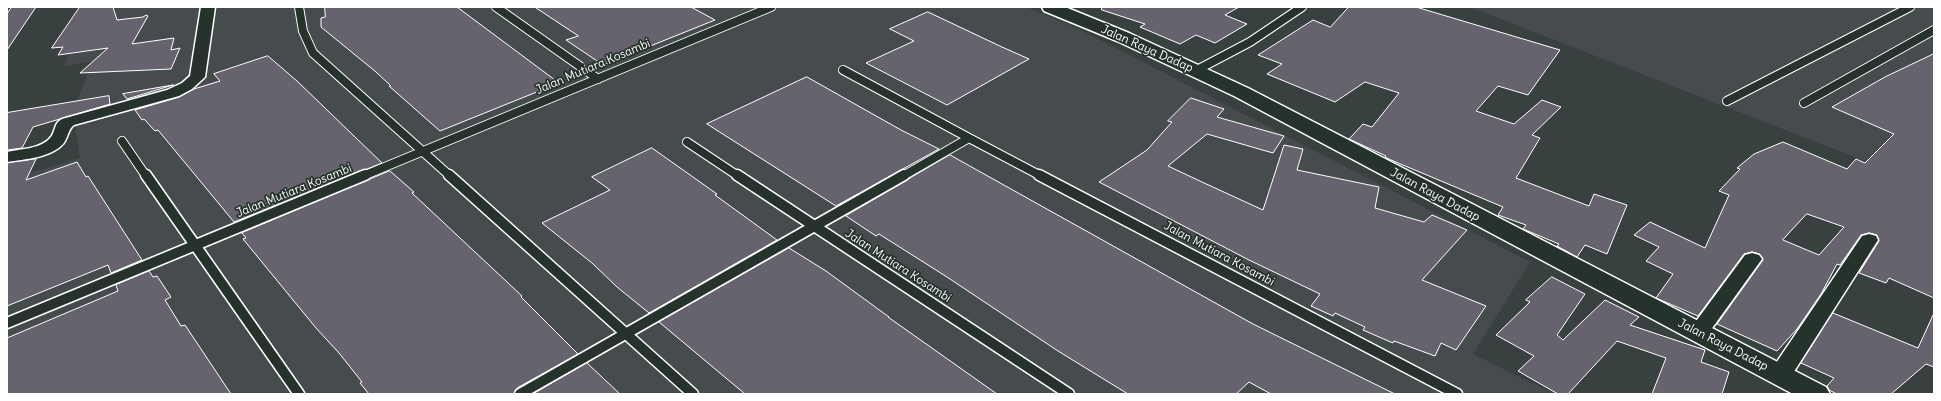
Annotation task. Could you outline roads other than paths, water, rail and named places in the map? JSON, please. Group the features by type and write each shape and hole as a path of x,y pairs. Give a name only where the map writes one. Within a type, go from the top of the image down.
{"main road":[{"name":"Jalan Raya Dadap","path":"1050,7 1123,37 1240,92 1816,394"}],"street":[{"path":"7,158 49,146 57,141 62,126 68,122 173,92 187,86 197,77 208,7"},
{"path":"1780,375 1869,240"},
{"path":"1698,332 1752,259"}],"lane":[{"path":"299,7 301,26 306,41 313,53 425,151 693,394"},
{"path":"496,7 598,80"},
{"name":"Jalan Mutiara Kosambi","path":"7,323 598,80 771,7"},
{"path":"1195,71 1219,60 1250,42 1302,7"},
{"path":"1727,101 1910,7"},
{"path":"1804,104 1934,30"},
{"name":"Jalan Mutiara Kosambi","path":"843,70 969,138 1457,394"},
{"path":"520,394 969,138"},
{"path":"122,140 299,394"},
{"name":"Jalan Mutiara Kosambi","path":"687,142 1069,394"}]}
